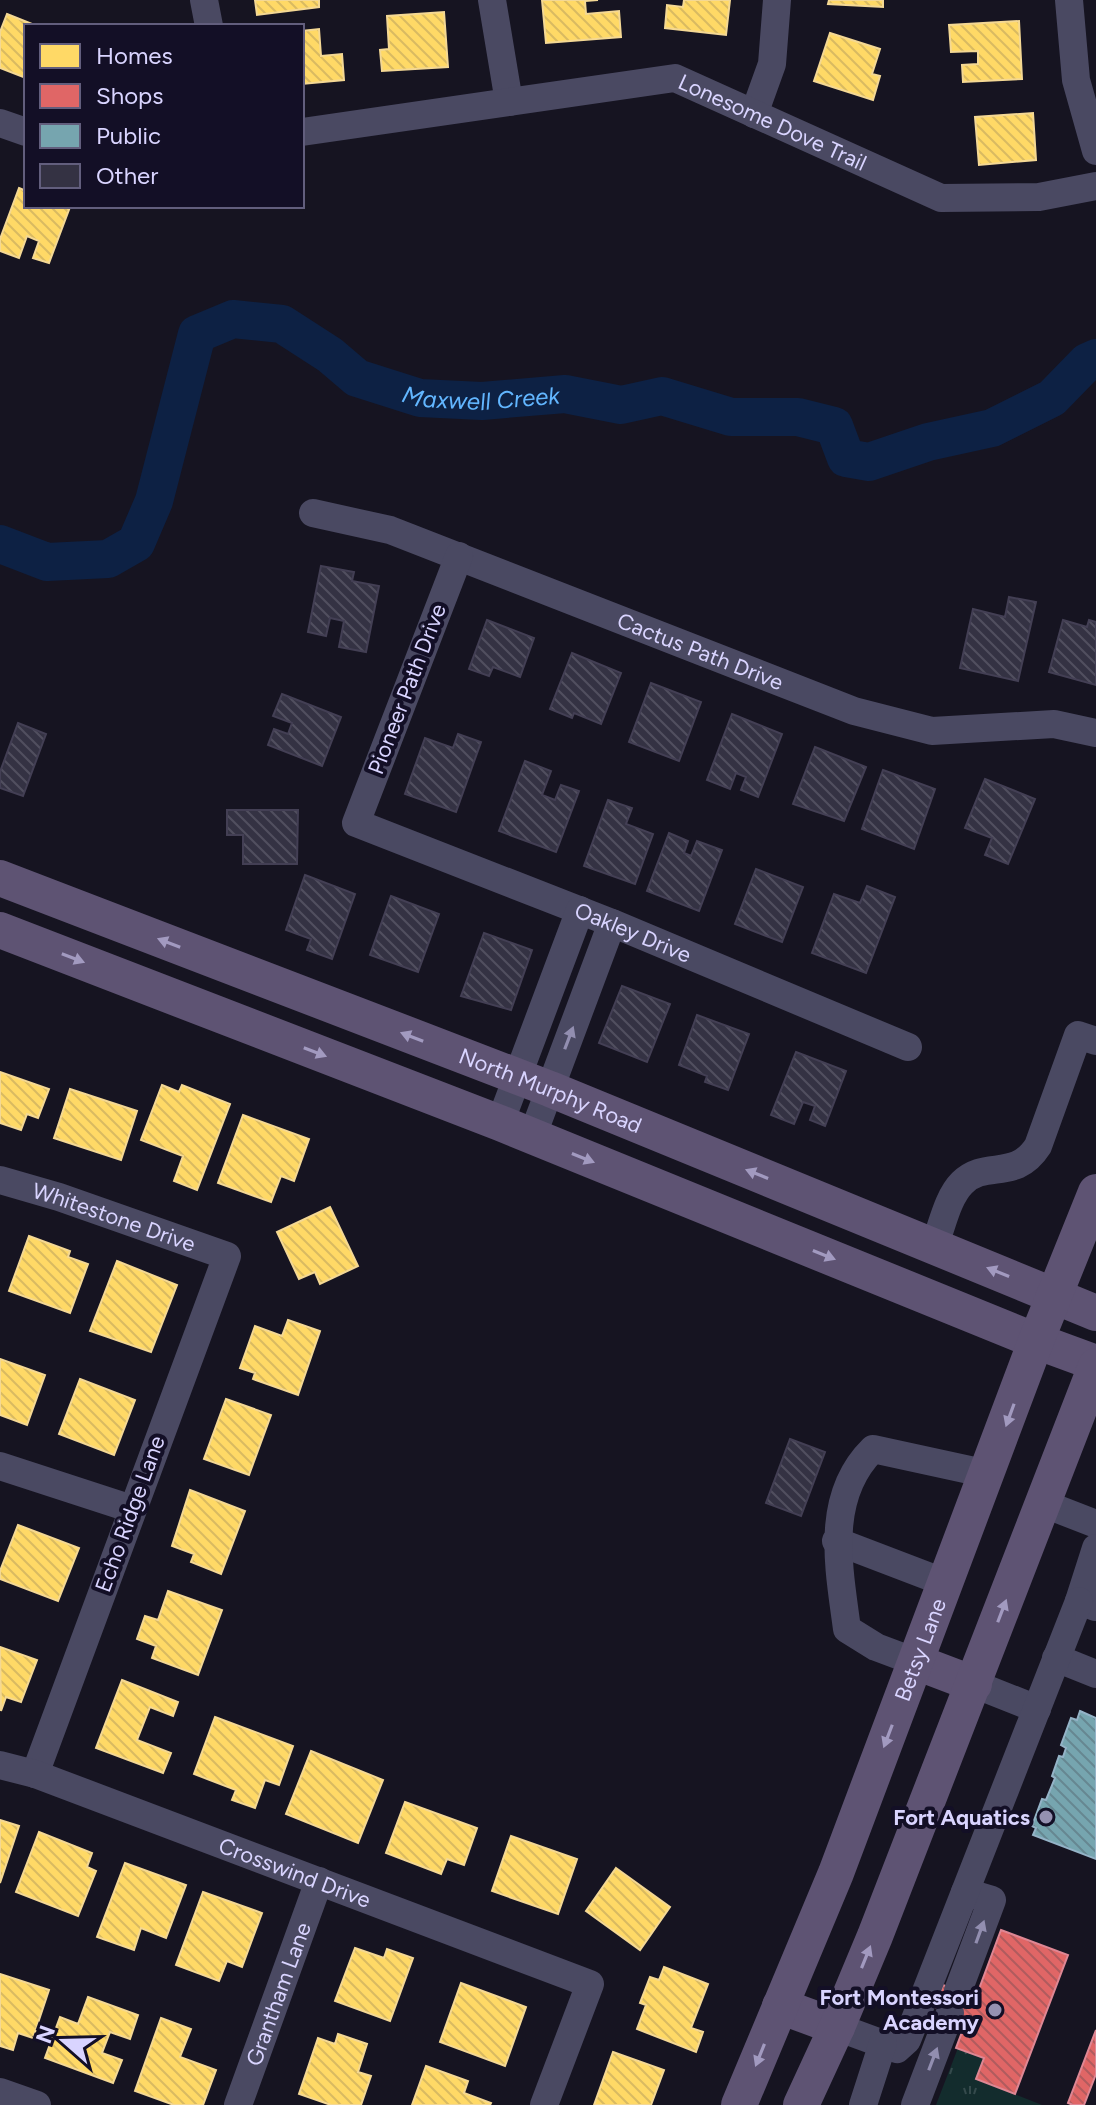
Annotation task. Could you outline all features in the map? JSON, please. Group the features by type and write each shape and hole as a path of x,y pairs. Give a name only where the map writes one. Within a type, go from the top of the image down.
{"main road":[{"name":"North Murphy Road","path":"0,878 533,1083 1096,1313"},
{"path":"0,930 516,1130 1096,1365 974,1684 837,2027 801,2105"},
{"name":"Betsy Lane","path":"739,2105 836,1873 1036,1341 1096,1192"},
{"path":"916,1662 974,1684"},
{"path":"780,2006 837,2027"}],"street":[{"path":"204,0 209,24"},
{"path":"492,0 509,102"},
{"path":"754,114 772,64 777,0"},
{"path":"1069,0 1076,80 1096,151"},
{"name":"Lonesome Dove Trail","path":"304,132 675,78 941,198 1039,197 1096,186"},
{"path":"0,123 24,131"},
{"name":"Cactus Path Drive","path":"313,513 390,530 854,711 932,731 1054,724 1096,733"},
{"name":"Pioneer Path Drive","path":"356,823 459,556"},
{"name":"Oakley Drive","path":"356,823 580,910 908,1047"},
{"path":"516,1130 533,1083 580,910"},
{"path":"533,1083 612,923"},
{"path":"934,1246 953,1194 963,1181 978,1173 1014,1167 1029,1159 1038,1146 1078,1035 1096,1041"},
{"name":"Whitestone Drive","path":"0,1180 59,1197 227,1256"},
{"name":"Echo Ridge Lane","path":"35,1774 227,1256"},
{"path":"916,1662 876,1647 847,1629 836,1541 844,1499 862,1460 873,1449 988,1474"},
{"path":"0,1466 132,1509"},
{"path":"1042,1503 1096,1524"},
{"path":"836,1541 946,1583"},
{"path":"837,2027 897,2049 907,2040 1056,1658 1087,1604 1096,1548"},
{"path":"1056,1658 1096,1674"},
{"path":"974,1684 1037,1709"},
{"name":"Crosswind Drive","path":"0,1765 35,1774 590,1984 544,2105"},
{"name":"Grantham Lane","path":"238,2105 319,1881"},
{"path":"915,2105 992,1900 965,1892"},
{"path":"863,2105 883,2043"},
{"path":"0,2092 37,2105"}],"green space":[{"path":"958,2048 984,2058 976,2079 1042,2105 936,2105"}],"building: Homes":[{"path":"255,0 319,0 319,7 257,15"},
{"path":"542,0 598,0 585,1 586,14 619,11 621,37 546,43"},
{"path":"684,0 730,0 726,35 665,28 667,5 683,7"},
{"path":"829,0 883,0 883,7 828,4"},
{"path":"444,12 448,67 382,71 380,50 389,49 387,16"},
{"path":"7,14 32,24 24,24 24,77 0,68 0,32"},
{"path":"1019,21 1022,79 963,82 962,65 978,64 978,51 951,52 949,25"},
{"path":"319,29 321,56 342,54 344,80 304,84 304,31"},
{"path":"830,33 880,49 872,74 880,76 873,100 814,81"},
{"path":"1033,113 1036,160 979,165 975,117"},
{"path":"19,188 24,190 24,208 70,208 49,263 33,258 39,241 27,236 19,258 0,251 0,239"},
{"path":"0,1072 49,1089 38,1118 27,1114 21,1130 0,1123"},
{"path":"162,1085 179,1092 182,1085 230,1104 197,1190 174,1181 183,1156 141,1140"},
{"path":"70,1089 137,1111 121,1160 54,1138"},
{"path":"243,1115 309,1139 294,1181 281,1176 271,1202 218,1183"},
{"path":"330,1207 358,1266 320,1284 315,1272 299,1279 277,1232"},
{"path":"29,1236 70,1251 68,1257 88,1264 70,1313 9,1291"},
{"path":"117,1261 177,1285 151,1352 90,1331"},
{"path":"288,1320 320,1331 298,1395 253,1379 255,1373 240,1368 255,1326 282,1336"},
{"path":"0,1359 45,1375 27,1425 0,1415"},
{"path":"80,1379 135,1400 114,1455 59,1434"},
{"path":"226,1399 271,1415 249,1475 204,1459"},
{"path":"190,1490 245,1511 221,1574 191,1562 194,1554 172,1546"},
{"path":"18,1525 79,1548 58,1601 0,1579 0,1571"},
{"path":"168,1591 222,1610 198,1675 152,1658 156,1646 137,1639 145,1616 158,1620"},
{"path":"0,1647 37,1660 21,1702 6,1697 1,1711"},
{"path":"122,1680 178,1702 173,1716 150,1707 137,1740 171,1753 163,1773 96,1748"},
{"path":"215,1717 293,1746 279,1785 265,1780 255,1808 232,1800 236,1790 194,1774"},
{"path":"311,1751 383,1780 358,1843 286,1814"},
{"path":"405,1802 477,1828 464,1865 447,1859 441,1874 386,1853"},
{"path":"0,1820 19,1826 0,1883"},
{"path":"39,1832 92,1853 87,1867 96,1871 78,1916 16,1892"},
{"path":"511,1836 577,1859 558,1914 492,1891"},
{"path":"125,1863 186,1885 166,1938 141,1928 134,1950 97,1937"},
{"path":"616,1868 670,1907 640,1950 586,1911"},
{"path":"203,1892 262,1913 242,1967 227,1961 219,1981 176,1965"},
{"path":"355,1948 384,1958 387,1949 413,1958 390,2021 335,2001"},
{"path":"664,1967 708,1984 691,2028 703,2032 696,2052 637,2029 646,2005 640,2003 650,1977 659,1980"},
{"path":"0,1974 49,1990 33,2038 18,2033 13,2050 0,2046"},
{"path":"461,1983 526,2007 505,2066 440,2042"},
{"path":"88,1997 138,2015 130,2039 110,2032 102,2053 122,2060 113,2083 45,2058 60,2017 78,2024"},
{"path":"161,2018 191,2029 180,2057 216,2070 203,2105 174,2105 135,2091"},
{"path":"338,2034 367,2044 358,2072 371,2076 361,2105 331,2105 299,2094 318,2038 335,2044"},
{"path":"613,2052 664,2070 651,2105 594,2105"},
{"path":"426,2066 468,2081 464,2093 490,2105 412,2105"}],"building: Shops":[{"name":"Fort Montessori Academy","path":"1001,1930 1068,1955 1015,2094 976,2079 984,2058 956,2048 967,2019 934,2007 943,1985 976,1997"},
{"path":"1096,2030 1096,2074 1084,2105 1073,2105 1068,2103"}],"building: Public":[{"path":"1080,1711 1096,1718 1096,1859 1033,1835 1036,1828 1032,1826 1042,1799 1046,1800 1055,1778 1052,1776 1059,1756 1063,1757 1066,1748 1061,1745 1071,1718 1077,1720"}],"building: Other":[{"path":"321,566 354,572 352,581 379,586 366,652 339,647 344,621 330,618 326,636 308,632"},
{"path":"1009,597 1036,602 1018,681 960,668 973,609 1005,617"},
{"path":"487,620 534,638 520,677 493,667 489,676 469,669"},
{"path":"1063,620 1087,627 1089,620 1096,622 1096,685 1049,672"},
{"path":"572,653 621,673 601,724 574,713 572,718 550,709"},
{"path":"651,683 701,702 679,761 629,742"},
{"path":"282,694 341,717 322,766 268,745 274,729 288,734 292,723 273,716"},
{"path":"732,714 782,734 758,797 741,790 746,777 736,773 730,789 707,780"},
{"path":"18,723 46,734 23,796 0,788 0,772"},
{"path":"458,734 481,742 456,812 405,794 425,738 453,748"},
{"path":"815,747 866,767 844,821 793,804"},
{"path":"525,761 551,771 542,795 555,800 561,785 579,791 556,852 499,831"},
{"path":"883,770 935,789 914,849 862,829"},
{"path":"985,779 1035,799 1008,864 985,855 992,838 965,828"},
{"path":"608,800 632,808 626,824 653,834 635,884 584,866"},
{"path":"227,810 298,810 297,864 243,864 243,835 227,835"},
{"path":"669,833 688,841 684,853 691,856 697,841 722,850 699,911 647,891"},
{"path":"756,869 803,887 782,942 735,924"},
{"path":"305,875 355,894 332,959 307,950 311,939 286,930"},
{"path":"867,886 895,897 866,973 812,953 834,894 860,903"},
{"path":"391,896 439,914 418,972 370,955"},
{"path":"484,933 532,950 511,1010 461,996"},
{"path":"622,986 670,1004 647,1062 599,1043"},
{"path":"697,1015 749,1034 728,1090 705,1082 707,1076 679,1065"},
{"path":"796,1052 846,1071 825,1126 810,1120 815,1106 803,1102 794,1124 771,1115"},
{"path":"790,1439 825,1452 801,1516 766,1503"}],"waterway":[{"name":"Maxwell Creek","path":"0,544 47,562 108,559 136,543 154,501 197,334 233,319 282,324 330,355 357,378 420,398 482,401 565,394 621,405 662,396 731,417 798,417 834,426 846,458 869,462 928,442 992,428 1052,398 1087,362 1096,358"}],"place":[{"name":"Fort Aquatics","path":"1046,1817"},
{"name":"Fort Montessori Academy","path":"995,2010"}]}
